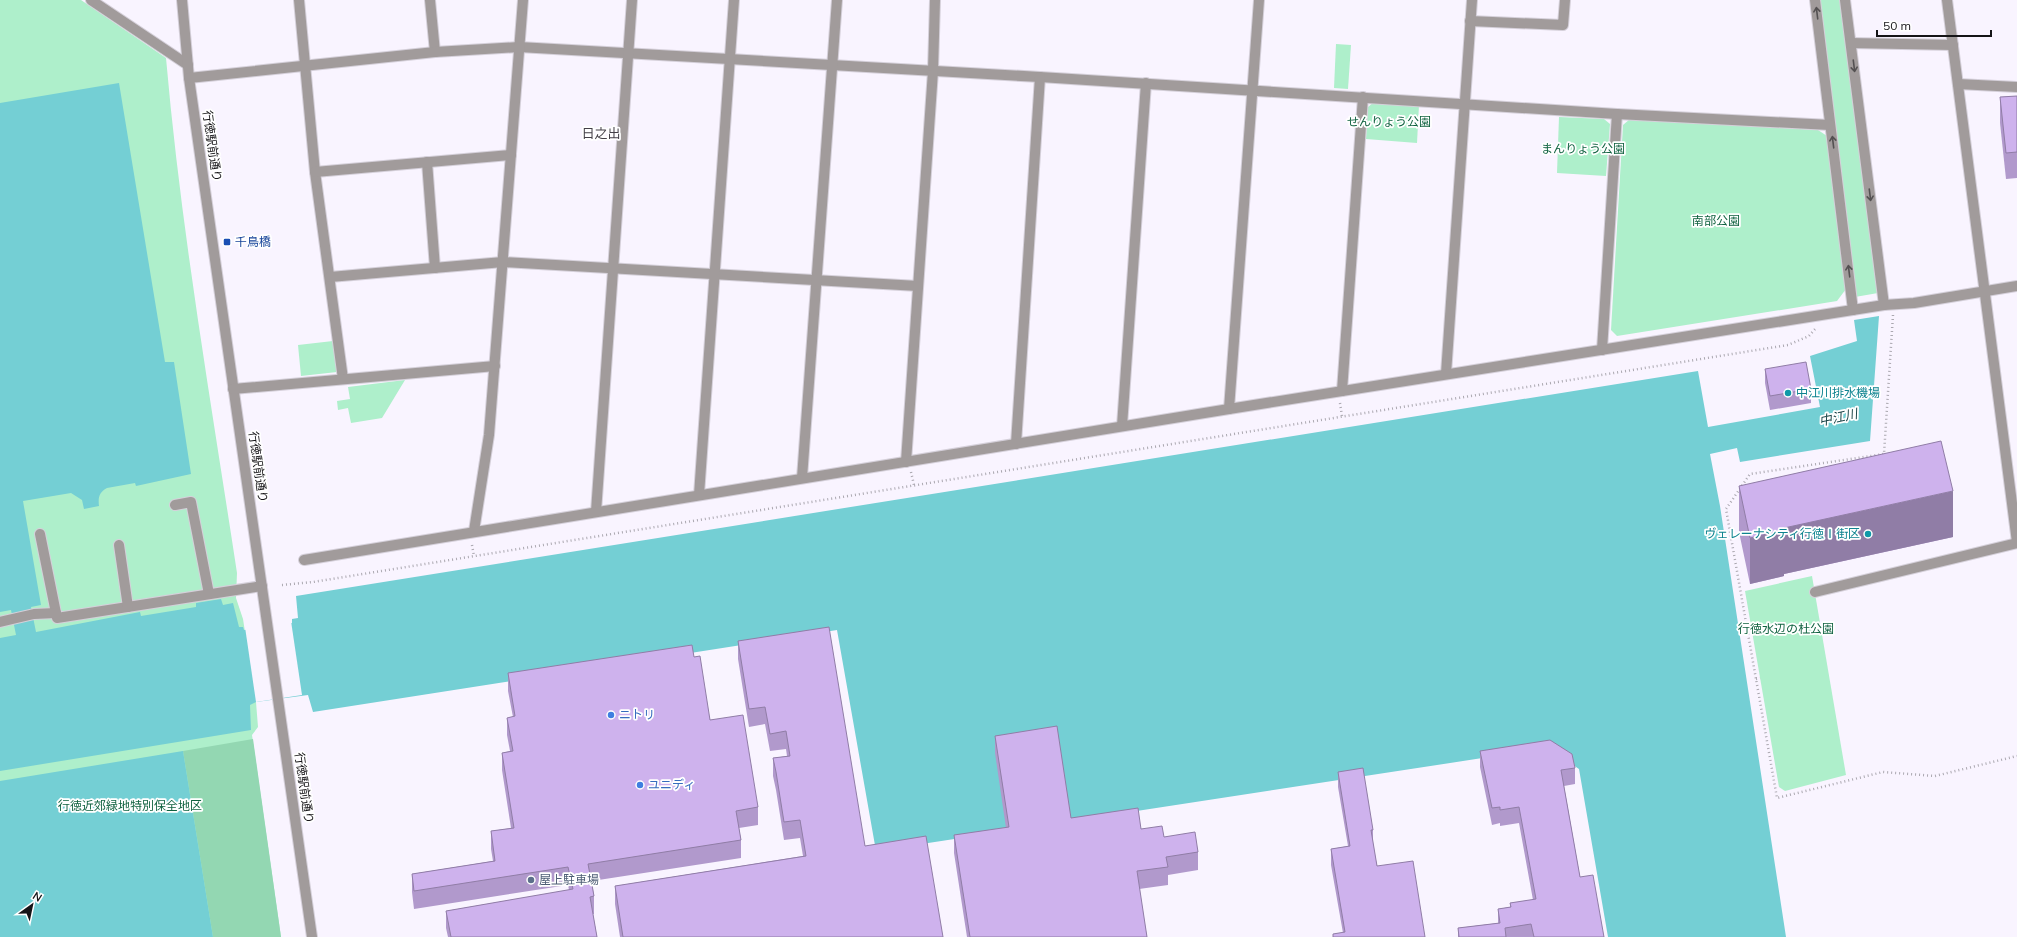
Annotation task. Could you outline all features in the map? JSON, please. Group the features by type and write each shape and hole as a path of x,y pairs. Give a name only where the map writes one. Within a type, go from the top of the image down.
{"street":[{"path":"91,0 188,65"},
{"name":"行徳駅前通り","path":"182,0 189,78 312,937"},
{"path":"299,0 315,172 343,379"},
{"path":"430,0 435,52"},
{"path":"474,531 489,436 523,0"},
{"path":"596,512 632,0"},
{"path":"699,495 734,0"},
{"path":"802,478 837,0"},
{"path":"906,462 933,71 935,0"},
{"path":"1230,409 1258,0"},
{"path":"1446,374 1472,0"},
{"path":"1470,21 1563,25 1564,0"},
{"path":"1815,0 1853,310"},
{"path":"1845,0 1884,305"},
{"path":"1815,592 2017,543 1947,0"},
{"path":"1851,43 1953,45"},
{"path":"189,78 435,52 519,47 1146,83 1618,114 1830,125"},
{"path":"1016,444 1040,77"},
{"path":"1122,426 1146,83"},
{"path":"1958,84 2017,87"},
{"path":"1342,391 1363,97"},
{"path":"1602,350 1618,114"},
{"path":"315,172 511,155"},
{"path":"427,162 435,268"},
{"path":"330,277 503,262 918,286"},
{"path":"304,560 474,531 1446,374 1884,305 1914,302 2017,286"},
{"path":"233,389 495,366"},
{"path":"175,505 191,502 209,594"},
{"path":"40,534 57,618 262,586"},
{"path":"119,545 128,607"},
{"path":"5,620 34,614 56,613"}],"path":[{"path":"282,585 313,582 1788,344 1809,336 1828,314"},
{"path":"1756,679 1760,678"}],"green space":[{"name":"行徳近郊緑地特別保全地区","path":"0,0 81,0 166,58 172,122 188,251 237,573 236,598 243,619 256,702 258,727 252,735 281,937 0,937"},
{"path":"1819,0 1841,0 1878,293 1855,297"},
{"path":"1336,44 1351,45 1348,89 1334,88"},
{"name":"せんりょう公園","path":"1374,102 1419,105 1417,143 1366,139 1368,107"},
{"name":"まんりょう公園","path":"1559,117 1604,119 1610,124 1606,176 1557,173"},
{"name":"南部公園","path":"1630,119 1818,130 1827,136 1846,289 1837,301 1617,336 1611,330 1623,125"},
{"path":"333,341 337,372 301,376 298,345"},
{"path":"405,380 382,418 351,423 348,408 338,410 337,401 350,399 348,387"},
{"name":"行徳水辺の杜公園","path":"1812,576 1846,775 1785,791 1779,787 1745,591"},
{"path":"253,739 281,937 213,937 183,751"}],"water":[{"name":"中江川","path":"119,83 165,362 174,362 191,474 136,486 135,483 107,488 102,491 99,506 84,509 82,500 71,493 23,501 41,605 31,607 36,632 140,612 141,616 196,607 196,603 221,599 223,605 233,603 239,627 243,627 244,630 292,623 292,619 298,618 296,596 1698,371 1708,427 1820,407 1810,356 1857,341 1854,320 1879,316 1870,441 1740,462 1737,448 1710,454 1720,506 1786,937 1608,937 1579,769 1548,748 876,851 837,630 313,712 308,695 256,702 250,705 251,730 0,771 0,638 16,635 11,610 0,612 0,103"},
{"path":"183,751 213,937 0,937 0,781"}],"pier":[{"path":"291,621 302,695 256,702 245,627"}],"building":[{"path":"2017,96 2017,152 2006,153 2000,97"},
{"path":"1806,362 1811,389 1770,396 1765,369"},
{"path":"1941,441 1953,491 1784,528 1784,530 1750,538 1739,486"},
{"path":"829,627 865,846 926,836 943,937 623,937 615,886 806,856 800,820 784,822 773,758 790,756 786,731 770,734 765,707 749,709 738,641"},
{"path":"692,645 694,657 700,656 710,720 743,715 758,807 736,811 741,840 588,864 594,896 590,897 597,937 451,937 446,911 573,889 568,867 414,891 412,874 495,861 491,831 514,828 502,753 513,751 507,718 515,716 508,673"},
{"path":"1057,726 1071,818 1138,808 1141,829 1162,826 1164,837 1195,832 1198,852 1166,857 1168,867 1137,871 1147,937 970,937 954,835 1009,827 995,736"},
{"path":"1550,740 1572,754 1575,768 1561,770 1580,877 1593,875 1604,937 1534,937 1531,924 1505,928 1506,937 1459,937 1458,928 1500,923 1498,909 1511,907 1510,903 1536,899 1519,807 1500,810 1500,807 1492,808 1480,751"},
{"path":"1363,768 1377,866 1413,861 1425,937 1333,937 1333,934 1345,932 1331,849 1350,846 1338,772"}],"place":[{"name":"千鳥橋","path":"227,242"},
{"name":"中江川排水機場","path":"1788,393"},
{"name":"ヴェレーナシティ行徳Ⅰ街区","path":"1868,534"},
{"name":"ニトリ","path":"611,715"},
{"name":"ユニディ","path":"640,785"},
{"name":"屋上駐車場","path":"531,880"}],"district":[{"name":"日之出","path":"601,133"}]}
